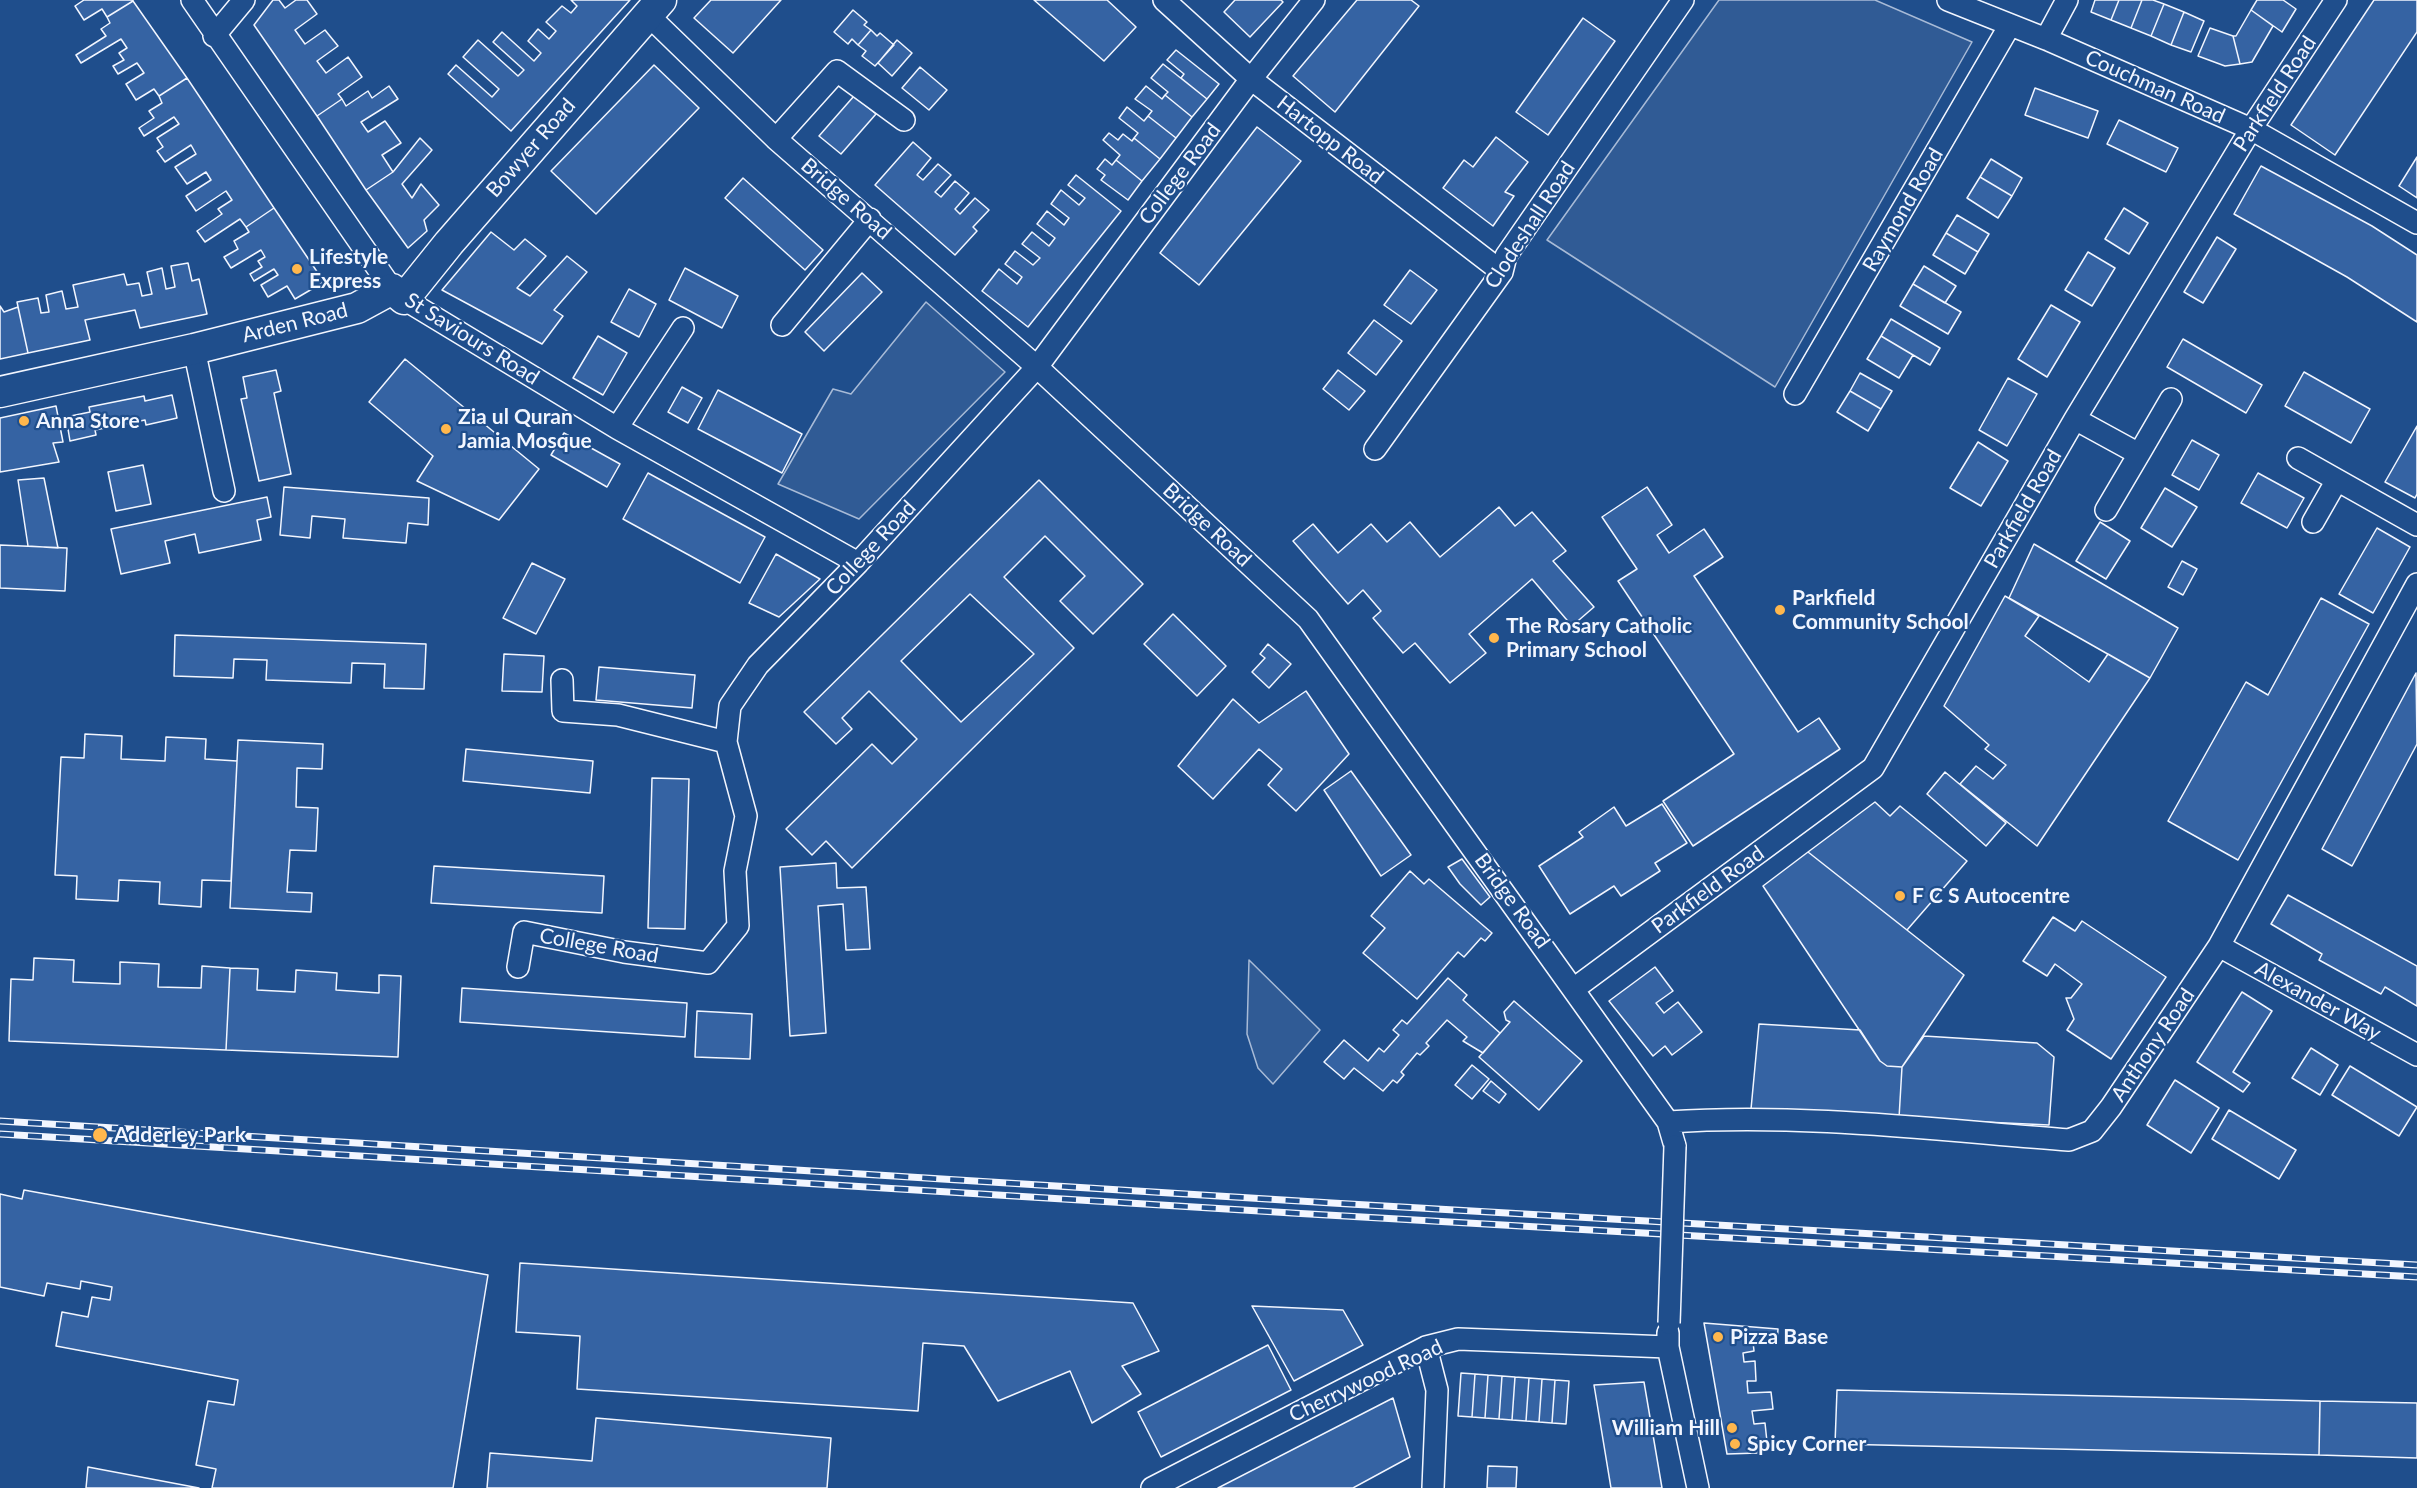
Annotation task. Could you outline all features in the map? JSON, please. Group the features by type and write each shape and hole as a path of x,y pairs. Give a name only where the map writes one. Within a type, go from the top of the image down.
{"main road":[{"name":"Bowyer Road","path":"398,294 654,7"},
{"name":"Arden Road","path":"0,392 194,349 357,308 398,294"}],"street":[{"name":"St Saviours Road","path":"192,0 214,36 398,294 616,428 858,563"},
{"path":"214,36 244,0"},
{"name":"Hartopp Road","path":"1164,0 1251,79 1502,272"},
{"name":"College Road","path":"518,967 524,932 624,952 708,963 738,926 735,871 746,816 726,742 730,706 758,665 858,563 1036,367 1251,79 1314,0"},
{"name":"Clodeshall Road","path":"1375,449 1502,272 1506,256 1683,0"},
{"name":"Couchman Road","path":"1948,0 2046,39 2251,129 2417,223"},
{"path":"2046,39 2067,0"},
{"name":"Parkfield Road","path":"1575,988 1873,768 2074,419 2251,129 2336,0"},
{"name":"Bridge Road","path":"654,7 776,139 870,219 1036,367 1308,619 1575,988 1668,1122 1675,1146 1668,1347"},
{"name":"Raymond Road","path":"1795,394 2010,25"},
{"path":"776,139 837,71 904,120"},
{"path":"782,325 870,219"},
{"path":"616,428 683,328"},
{"path":"194,349 224,491"},
{"path":"2106,510 2171,399"},
{"path":"2074,419 2139,454"},
{"path":"2298,458 2417,525"},
{"path":"2313,522 2337,480"},
{"name":"Anthony Road","path":"1668,1122 1714,1119 1867,1125 2069,1140 2092,1131 2111,1107 2219,946 2417,584"},
{"path":"562,680 563,711 618,715 726,742"},
{"name":"Alexander Way","path":"2219,946 2417,1055"},
{"name":"Cherrywood Road","path":"1152,1488 1426,1347 1458,1339 1668,1347"},
{"path":"1426,1347 1437,1390 1433,1488"},
{"path":"1668,1347 1698,1488 1712,1488"}],"shaded area":[{"path":"1719,0 1875,0 1972,42 1775,387 1547,240"},
{"path":"926,302 1005,372 859,519 778,484 833,389 851,394"},
{"path":"1249,960 1320,1030 1273,1084 1258,1068 1247,1034"}],"building":[{"path":"84,0 133,1 107,17 102,9 84,20 75,6"},
{"path":"273,0 279,0 285,8 296,0 307,0 317,14 295,30 305,44 325,30 338,46 317,61 326,73 348,57 362,77 338,94 342,99 317,116 254,25"},
{"path":"571,0 630,0 511,131 448,74 456,65 492,97 499,89 463,57 478,40 518,76 524,70 493,42 502,32 534,61 541,53 528,41 538,29 549,39 556,31 546,22 562,6 571,13 577,6"},
{"path":"711,0 781,0 733,53 694,18"},
{"path":"1034,0 1107,0 1136,27 1104,61"},
{"path":"1235,0 1281,0 1283,2 1250,37 1224,12"},
{"path":"1357,0 1411,0 1419,6 1335,112 1293,76"},
{"path":"2095,0 2119,0 2111,20 2091,12"},
{"path":"2119,0 2142,0 2131,28 2111,20"},
{"path":"2142,0 2153,0 2164,4 2151,36 2131,28"},
{"path":"2257,0 2283,0 2296,9 2282,32 2251,10"},
{"path":"2374,0 2417,0 2417,32 2335,155 2291,125"},
{"path":"133,1 187,78 159,96 154,89 136,100 126,84 144,73 137,63 118,74 113,66 124,60 119,53 127,48 121,39 81,63 76,55 106,36 101,29 110,23 107,17"},
{"path":"2164,4 2184,12 2171,45 2151,36"},
{"path":"853,10 867,22 864,25 871,30 858,45 852,39 848,44 834,32"},
{"path":"2251,10 2273,26 2252,62 2240,64 2233,36 2236,36"},
{"path":"2184,12 2204,21 2191,52 2171,45"},
{"path":"1583,18 1615,41 1548,135 1516,112"},
{"path":"2210,28 2233,36 2240,64 2225,66 2198,56"},
{"path":"871,30 877,36 880,33 894,45 875,66 862,56 866,51 858,45"},
{"path":"897,40 912,53 892,76 878,63"},
{"path":"1176,50 1219,84 1207,99 1181,78 1184,74 1167,60"},
{"path":"1163,64 1207,99 1192,117 1165,95 1168,92 1151,78"},
{"path":"654,65 699,108 596,214 551,171"},
{"path":"920,67 947,90 929,110 902,88"},
{"path":"187,78 274,208 246,227 240,219 205,242 197,231 222,214 218,209 232,200 226,191 196,211 186,196 211,180 206,172 187,184 175,167 196,154 191,145 165,162 157,151 163,147 157,138 179,124 174,117 144,136 139,128 154,118 149,111 162,103 159,96"},
{"path":"389,86 398,99 361,122 368,132 385,121 401,143 382,155 393,172 366,190 317,116 342,99 346,106 368,91 372,98"},
{"path":"1146,86 1162,99 1165,95 1192,117 1176,138 1148,116 1152,111 1135,99"},
{"path":"2035,88 2098,111 2088,138 2025,115"},
{"path":"854,96 876,114 841,154 819,136"},
{"path":"1127,107 1144,121 1148,116 1176,138 1160,159 1134,138 1138,133 1119,118"},
{"path":"2119,120 2178,148 2166,172 2107,144"},
{"path":"1257,127 1301,161 1199,285 1160,253"},
{"path":"1109,133 1118,140 1123,134 1132,141 1134,138 1160,159 1142,181 1116,160 1120,155 1103,140"},
{"path":"1496,137 1528,162 1505,192 1514,196 1493,226 1443,188 1464,160 1473,167"},
{"path":"420,138 432,150 402,184 412,198 421,184 439,205 424,220 427,231 408,248 366,190 393,172"},
{"path":"913,142 931,158 917,175 923,180 938,164 951,175 935,192 941,197 955,181 969,193 955,209 960,214 975,198 989,210 973,227 977,231 955,255 875,185"},
{"path":"2417,157 2417,198 2399,186"},
{"path":"1105,159 1112,165 1116,160 1142,181 1128,200 1101,180 1105,175 1097,169"},
{"path":"1991,159 2022,178 2012,196 1980,177"},
{"path":"2261,166 2372,226 2417,255 2417,322 2347,277 2234,214"},
{"path":"1076,175 1121,211 1028,327 982,291 999,269 1017,284 1022,277 1005,264 1015,251 1033,265 1040,258 1022,244 1032,232 1049,246 1055,238 1037,224 1047,211 1064,225 1069,218 1051,204 1061,190 1079,205 1085,198 1068,185"},
{"path":"1980,177 2012,196 1998,218 1967,198"},
{"path":"743,178 823,250 805,270 725,198"},
{"path":"274,208 324,282 295,299 287,286 268,297 261,285 278,275 274,269 254,281 250,274 262,267 258,261 265,257 261,250 231,268 224,257 238,249 234,241 249,232 246,227"},
{"path":"2124,208 2148,223 2129,254 2105,239"},
{"path":"1957,215 1989,234 1978,252 1946,233"},
{"path":"491,232 514,250 525,239 546,256 517,288 530,296 567,256 587,272 554,310 563,316 542,344 442,290"},
{"path":"1946,233 1978,252 1965,274 1933,255"},
{"path":"2217,237 2236,249 2203,303 2184,292"},
{"path":"2088,252 2115,268 2092,306 2065,290"},
{"path":"188,263 192,281 199,279 207,314 140,328 135,310 85,320 90,340 28,353 17,302 38,298 41,313 49,312 46,295 62,291 66,309 78,307 73,285 124,274 127,285 139,283 142,296 152,294 147,272 162,268 166,289 175,287 171,266"},
{"path":"1924,266 1956,286 1945,303 1913,284"},
{"path":"685,268 738,296 722,328 669,300"},
{"path":"1410,270 1437,290 1411,324 1384,305"},
{"path":"862,273 882,292 824,351 805,332"},
{"path":"1913,284 1961,312 1948,334 1900,306"},
{"path":"629,289 656,304 639,337 611,322"},
{"path":"2051,305 2080,322 2047,377 2018,359"},
{"path":"0,306 4,312 18,307 28,353 0,359"},
{"path":"1891,319 1940,348 1930,365 1881,336"},
{"path":"1374,320 1402,341 1376,375 1348,353"},
{"path":"598,336 627,353 603,395 573,378"},
{"path":"1881,336 1913,355 1899,378 1867,359"},
{"path":"2183,339 2262,385 2246,413 2167,367"},
{"name":"Zia ul Quran Jamia Mosque","path":"405,359 539,469 499,520 417,481 433,456 369,402"},
{"path":"276,370 281,391 274,393 291,474 259,481 241,399 247,398 243,377"},
{"path":"1338,370 1365,391 1349,410 1323,389"},
{"path":"2304,372 2370,409 2351,443 2285,406"},
{"path":"1860,373 1892,391 1881,409 1850,391"},
{"path":"2008,378 2037,394 2007,446 1979,430"},
{"path":"682,387 702,398 688,423 668,412"},
{"path":"718,390 802,434 782,473 698,429"},
{"path":"1850,391 1881,409 1868,431 1837,412"},
{"path":"172,395 177,418 146,425 145,420 95,430 96,435 70,441 66,417 90,412 89,407 144,396 145,401"},
{"path":"56,406 63,442 53,443 59,462 0,472 0,418"},
{"path":"2417,426 2417,494 2415,498 2385,482"},
{"path":"564,433 620,464 607,487 551,455"},
{"path":"2192,440 2219,455 2199,490 2172,475"},
{"path":"1978,442 2008,461 1981,506 1950,488"},
{"path":"143,465 151,504 116,511 108,472"},
{"path":"648,473 765,537 740,583 623,519"},
{"path":"2258,473 2304,498 2287,528 2241,503"},
{"path":"44,478 58,548 28,546 18,480"},
{"path":"1039,480 1143,584 1093,634 1060,601 1085,576 1045,536 1004,577 1074,648 852,868 826,841 812,855 786,829 872,744 892,764 917,739 869,691 842,718 852,729 836,744 804,712","holes":["970,594 1034,654 961,722 901,661"]},
{"path":"284,487 429,498 428,525 408,523 406,543 343,538 345,519 312,516 310,538 280,535"},
{"path":"1647,487 1672,525 1657,535 1669,553 1704,529 1723,557 1694,576 1798,732 1819,718 1840,749 1693,846 1663,801 1734,754 1618,581 1637,569 1602,517"},
{"path":"2165,488 2197,507 2172,547 2141,528"},
{"path":"267,497 271,517 257,520 261,540 199,553 195,534 165,541 170,563 121,574 111,529"},
{"path":"1499,507 1515,526 1532,512 1566,551 1553,561 1594,607 1572,626 1532,579 1469,634 1486,653 1450,683 1415,643 1403,653 1373,618 1381,611 1363,590 1348,604 1293,541 1313,524 1338,553 1371,524 1387,542 1410,522 1440,557"},
{"path":"2100,522 2130,541 2106,579 2076,561"},
{"path":"2377,528 2410,547 2373,613 2339,594"},
{"path":"2034,544 2178,628 2150,678 2009,598"},
{"path":"0,545 67,548 65,591 0,588"},
{"path":"776,554 820,579 779,617 749,603"},
{"path":"2182,561 2197,569 2183,595 2168,587"},
{"path":"532,563 565,579 536,634 503,618"},
{"path":"2005,596 2039,616 2025,636 2089,682 2108,654 2150,678 2037,846 1960,784 1976,766 1993,779 2006,765 1985,749 1989,745 1944,706"},
{"path":"2321,598 2369,624 2238,860 2168,821 2246,682 2268,695"},
{"path":"1173,614 1226,666 1197,696 1144,644"},
{"path":"175,635 426,644 424,689 384,688 385,664 352,663 351,683 266,680 267,660 234,659 233,678 174,676"},
{"path":"1268,644 1291,664 1269,688 1252,672 1265,658 1260,654"},
{"path":"504,654 544,656 542,692 502,691"},
{"path":"599,667 695,675 692,708 596,700"},
{"path":"2416,673 2417,744 2352,866 2322,849"},
{"path":"1306,691 1349,754 1296,811 1268,785 1282,769 1259,749 1213,799 1178,766 1233,699 1259,723"},
{"path":"85,734 122,736 121,759 165,761 166,737 206,739 205,759 237,761 231,881 202,880 201,907 159,904 160,882 119,880 118,901 76,899 77,876 55,875 61,757 84,758"},
{"path":"238,740 323,744 322,769 297,768 296,807 318,808 316,851 290,850 287,892 312,893 311,912 230,908"},
{"path":"466,749 593,761 590,793 463,781"},
{"path":"1351,771 1411,855 1381,876 1324,790"},
{"path":"1945,772 2006,823 1986,846 1927,794"},
{"path":"652,778 689,779 685,929 648,928"},
{"name":"F C S Autocentre","path":"1875,802 1890,816 1900,806 1967,861 1907,930 1808,852"},
{"path":"1662,804 1687,843 1655,863 1660,871 1621,896 1614,886 1570,914 1539,866 1583,837 1579,832 1614,807 1626,826"},
{"path":"1808,852 1964,975 1902,1067 1887,1066 1880,1061 1763,886"},
{"path":"1462,859 1490,897 1481,905 1460,884 1448,867"},
{"path":"836,863 837,888 866,887 870,949 846,950 843,904 818,906 826,1033 790,1036 780,867"},
{"path":"434,866 604,876 602,913 431,903"},
{"path":"1410,871 1424,884 1429,879 1492,933 1485,941 1481,938 1464,957 1458,952 1417,999 1363,953 1385,928 1371,916"},
{"path":"2288,895 2417,966 2417,1006 2385,987 2381,994 2319,960 2322,954 2271,924"},
{"path":"2053,917 2075,931 2082,921 2166,977 2111,1059 2067,1030 2074,1019 2066,998 2071,998 2082,984 2055,964 2047,976 2023,961"},
{"path":"34,958 74,960 73,982 120,984 120,962 159,964 158,987 201,988 202,966 230,968 226,1050 9,1041 11,979 33,980"},
{"path":"1655,967 1673,991 1656,1003 1664,1013 1678,1002 1702,1032 1672,1055 1665,1046 1653,1056 1609,1001"},
{"path":"230,968 258,969 257,990 295,992 296,970 337,973 336,990 379,993 379,975 401,976 398,1057 226,1050"},
{"path":"1448,978 1467,995 1463,1000 1500,1033 1483,1053 1463,1041 1467,1037 1447,1020 1426,1043 1429,1046 1420,1055 1417,1053 1401,1072 1404,1075 1397,1083 1393,1080 1383,1091 1354,1068 1344,1079 1324,1062 1344,1040 1368,1061 1379,1048 1384,1052 1399,1035 1393,1030 1402,1020 1407,1024"},
{"path":"462,988 687,1003 685,1037 460,1022"},
{"path":"2242,992 2272,1011 2233,1072 2250,1083 2243,1092 2197,1062"},
{"path":"1514,1001 1582,1061 1539,1110 1479,1057 1510,1022 1506,1020 1504,1012"},
{"path":"697,1011 752,1014 750,1059 695,1057"},
{"path":"1759,1024 1860,1030 1880,1061 1887,1066 1902,1067 1899,1118 1751,1109"},
{"path":"1924,1036 2037,1043 2054,1057 2049,1125 1899,1118 1902,1067"},
{"path":"2311,1048 2338,1065 2320,1095 2292,1078"},
{"path":"1472,1065 1489,1079 1472,1099 1455,1085"},
{"path":"2350,1066 2417,1107 2399,1136 2332,1095"},
{"path":"2175,1080 2219,1108 2191,1153 2147,1125"},
{"path":"1491,1081 1506,1094 1499,1103 1483,1091"},
{"path":"2229,1110 2296,1150 2279,1179 2212,1139"},
{"path":"24,1190 488,1275 453,1488 212,1488 216,1469 196,1465 208,1401 234,1405 238,1380 56,1346 62,1312 88,1317 92,1297 110,1300 112,1287 81,1281 80,1289 47,1283 44,1296 0,1287 0,1194 22,1199"},
{"path":"520,1263 1133,1303 1159,1351 1122,1366 1141,1394 1092,1423 1070,1371 998,1401 964,1346 923,1343 918,1411 577,1389 580,1336 516,1332"},
{"path":"1252,1306 1343,1310 1363,1345 1294,1381"},
{"path":"1704,1323 1778,1329 1777,1343 1753,1342 1754,1351 1743,1353 1744,1362 1755,1361 1756,1381 1747,1381 1748,1393 1771,1392 1773,1409 1752,1411 1754,1424 1765,1423 1767,1442 1756,1442 1758,1453 1727,1454"},
{"path":"1268,1345 1291,1390 1161,1457 1138,1412"},
{"path":"1461,1373 1475,1374 1472,1417 1458,1416"},
{"path":"1475,1374 1488,1375 1485,1418 1472,1417"},
{"path":"1488,1375 1502,1376 1499,1419 1485,1418"},
{"path":"1502,1376 1515,1377 1512,1420 1499,1419"},
{"path":"1515,1377 1529,1378 1526,1421 1512,1420"},
{"path":"1529,1378 1542,1379 1539,1422 1526,1421"},
{"path":"1542,1379 1555,1380 1552,1423 1539,1422"},
{"path":"1555,1380 1569,1381 1566,1424 1552,1423"},
{"path":"1644,1382 1662,1488 1611,1488 1594,1385"},
{"path":"1837,1390 2320,1401 2319,1455 1835,1444"},
{"path":"1393,1398 1410,1457 1353,1488 1218,1488"},
{"path":"2320,1401 2417,1403 2417,1458 2319,1455"},
{"path":"596,1418 831,1438 827,1488 487,1488 490,1453 592,1461"},
{"path":"1488,1466 1517,1467 1516,1488 1487,1488"},
{"path":"88,1467 199,1488 86,1488"}],"railway":[{"path":"0,1121 1332,1203 2417,1265"},
{"path":"0,1134 1292,1213 2417,1277"}],"place":[{"name":"Lifestyle Express","path":"297,269"},
{"name":"Anna Store","path":"24,421"},
{"name":"Zia ul Quran Jamia Mosque","path":"446,429"},
{"name":"Parkfield Community School","path":"1780,610"},
{"name":"The Rosary Catholic Primary School","path":"1494,638"},
{"name":"F C S Autocentre","path":"1900,896"},
{"name":"Adderley Park","path":"100,1135"},
{"name":"Pizza Base","path":"1718,1337"},
{"name":"William Hill","path":"1732,1428"},
{"name":"Spicy Corner","path":"1735,1444"}]}
